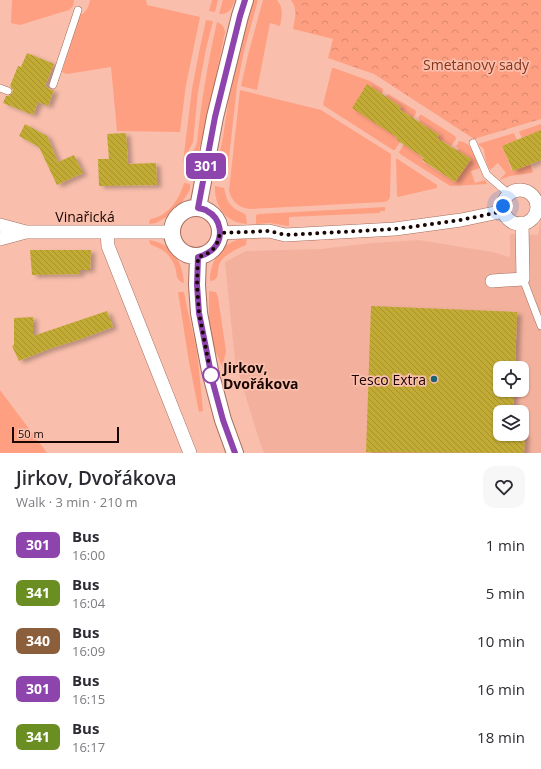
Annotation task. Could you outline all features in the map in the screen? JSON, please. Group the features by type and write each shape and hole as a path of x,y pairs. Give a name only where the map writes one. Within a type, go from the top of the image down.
{"street":[{"path":"198,208 215,117 245,0"},
{"path":"514,191 525,191 530,193 539,202 532,219 522,224 513,222 506,216 504,211 504,202 509,194 514,191"},
{"path":"190,208 198,208 207,211 214,216 219,224 220,233 219,242 214,249 198,257 189,256 176,247 172,240 171,232 177,217 183,211 190,208"},
{"path":"220,233 269,231 285,235 395,229 461,220 504,211"},
{"name":"Vinařická","path":"0,224 26,232 171,232"},
{"path":"492,281 522,279 522,224"},
{"path":"0,240 26,232"},
{"path":"107,232 108,246 190,453"},
{"path":"198,257 197,285 199,313 217,399 235,453"}],"lane":[{"path":"53,85 78,10"},
{"path":"0,88 8,91"},
{"path":"473,144 487,175 509,194"},
{"path":"522,279 541,326"}],"shaded area":[{"path":"541,218 541,453 264,453 235,361 225,262 246,251 321,249 371,243 419,240 492,252 510,257 510,234 538,235"}],"green space":[{"path":"12,0 74,0 73,6 69,10 20,25 11,23"},
{"path":"90,0 146,0 147,5 200,17 186,85 180,132 117,131 111,67 67,74 62,72 80,15 87,9"},
{"path":"212,0 218,0 215,12 209,11"},
{"path":"223,0 235,0 228,12 219,14"},
{"path":"251,0 258,0 244,51 237,86 227,176 224,178 216,177 233,70"},
{"path":"263,0 277,0 282,9 282,15 280,26 270,23 257,90 241,86"},
{"name":"Smetanovy sady","path":"291,0 541,0 541,119 474,139 374,74 328,58 333,39 293,29 295,7"},
{"path":"206,20 213,21 198,92 193,142 183,162 192,89"},
{"path":"217,22 224,28 225,32 205,130 191,175 186,174 189,160 197,143 205,82"},
{"path":"332,68 370,81 383,89 381,94 398,138 397,140 400,142 395,150 323,105"},
{"path":"240,90 321,110 391,154 389,199 384,202 250,209 236,204 229,191"},
{"path":"388,94 415,110 416,113 413,118 399,109 401,107 386,97"},
{"path":"420,115 455,136 456,139 451,146 437,138 439,135 419,122 420,120 418,118"},
{"path":"541,124 541,136 539,131 522,138 519,132 520,131"},
{"path":"514,133 517,140 502,146 512,171 530,164 533,172 510,176 499,180 506,173 498,163 490,170 484,149 478,144"},
{"path":"459,141 464,142 471,148 477,159 480,168 471,171 475,183 485,180 487,184 450,186 399,152 404,144 423,158 422,161 455,182 471,159 457,151 459,148 456,147"},
{"path":"396,158 437,185 437,188 398,197"},
{"path":"184,183 190,184 190,190 178,208 170,215 156,223 149,224 150,219 162,215 173,205 181,192"},
{"path":"215,186 224,188 229,203 235,209 245,214 247,224 240,223 227,217 219,207 215,193"},
{"path":"385,207 385,211 380,211 380,213 289,217 289,226 270,223 256,224 256,215 259,214"},
{"path":"247,239 246,245 223,258 219,264 216,279 210,281 210,274 214,261 222,249 233,241"},
{"path":"149,240 164,245 175,255 181,268 184,283 178,278 176,269 169,256 163,250 150,244"},
{"path":"209,291 216,292 218,297 226,351 223,366 211,341 209,326"},
{"path":"178,292 184,292 196,346 203,411 199,412 189,362"},
{"path":"0,390 47,453 0,453"}],"building":[{"path":"27,53 54,64 45,86 51,90 54,90 48,106 38,102 33,115 3,103 6,96 9,96 12,93 13,90 10,86 18,66 21,67"},
{"path":"367,84 401,107 399,109 439,135 437,138 471,159 455,182 422,160 424,158 397,140 398,138 352,108"},
{"path":"25,124 47,136 58,162 74,155 83,173 57,185 39,147 19,136"},
{"path":"541,130 541,160 513,171 502,146"},
{"path":"126,133 128,164 156,163 157,185 99,186 98,159 109,159 107,134"},
{"path":"30,250 91,250 90,270 80,270 80,274 32,275"},
{"name":"Tesco Extra","path":"371,306 517,312 515,361 493,361 493,397 514,397 513,405 493,405 493,441 525,441 524,453 366,452"},
{"path":"107,311 113,327 81,339 49,349 19,361 12,346 14,345 14,318 33,317 33,336"}],"bus line":[{"name":"301","path":"235,453 223,420 210,371 199,313 197,285 198,257 214,249 219,242 219,224 214,216 207,211 198,208 215,117 245,0"}],"place":[{"name":"Jirkov, Dvořákova","path":"211,375"},
{"name":"Tesco Extra","path":"434,379"}],"route":[{"path":"211,375 199,313 197,285 198,257 214,249 219,242 220,233 269,231 285,235 395,229 461,220 504,211 503,206"}]}
